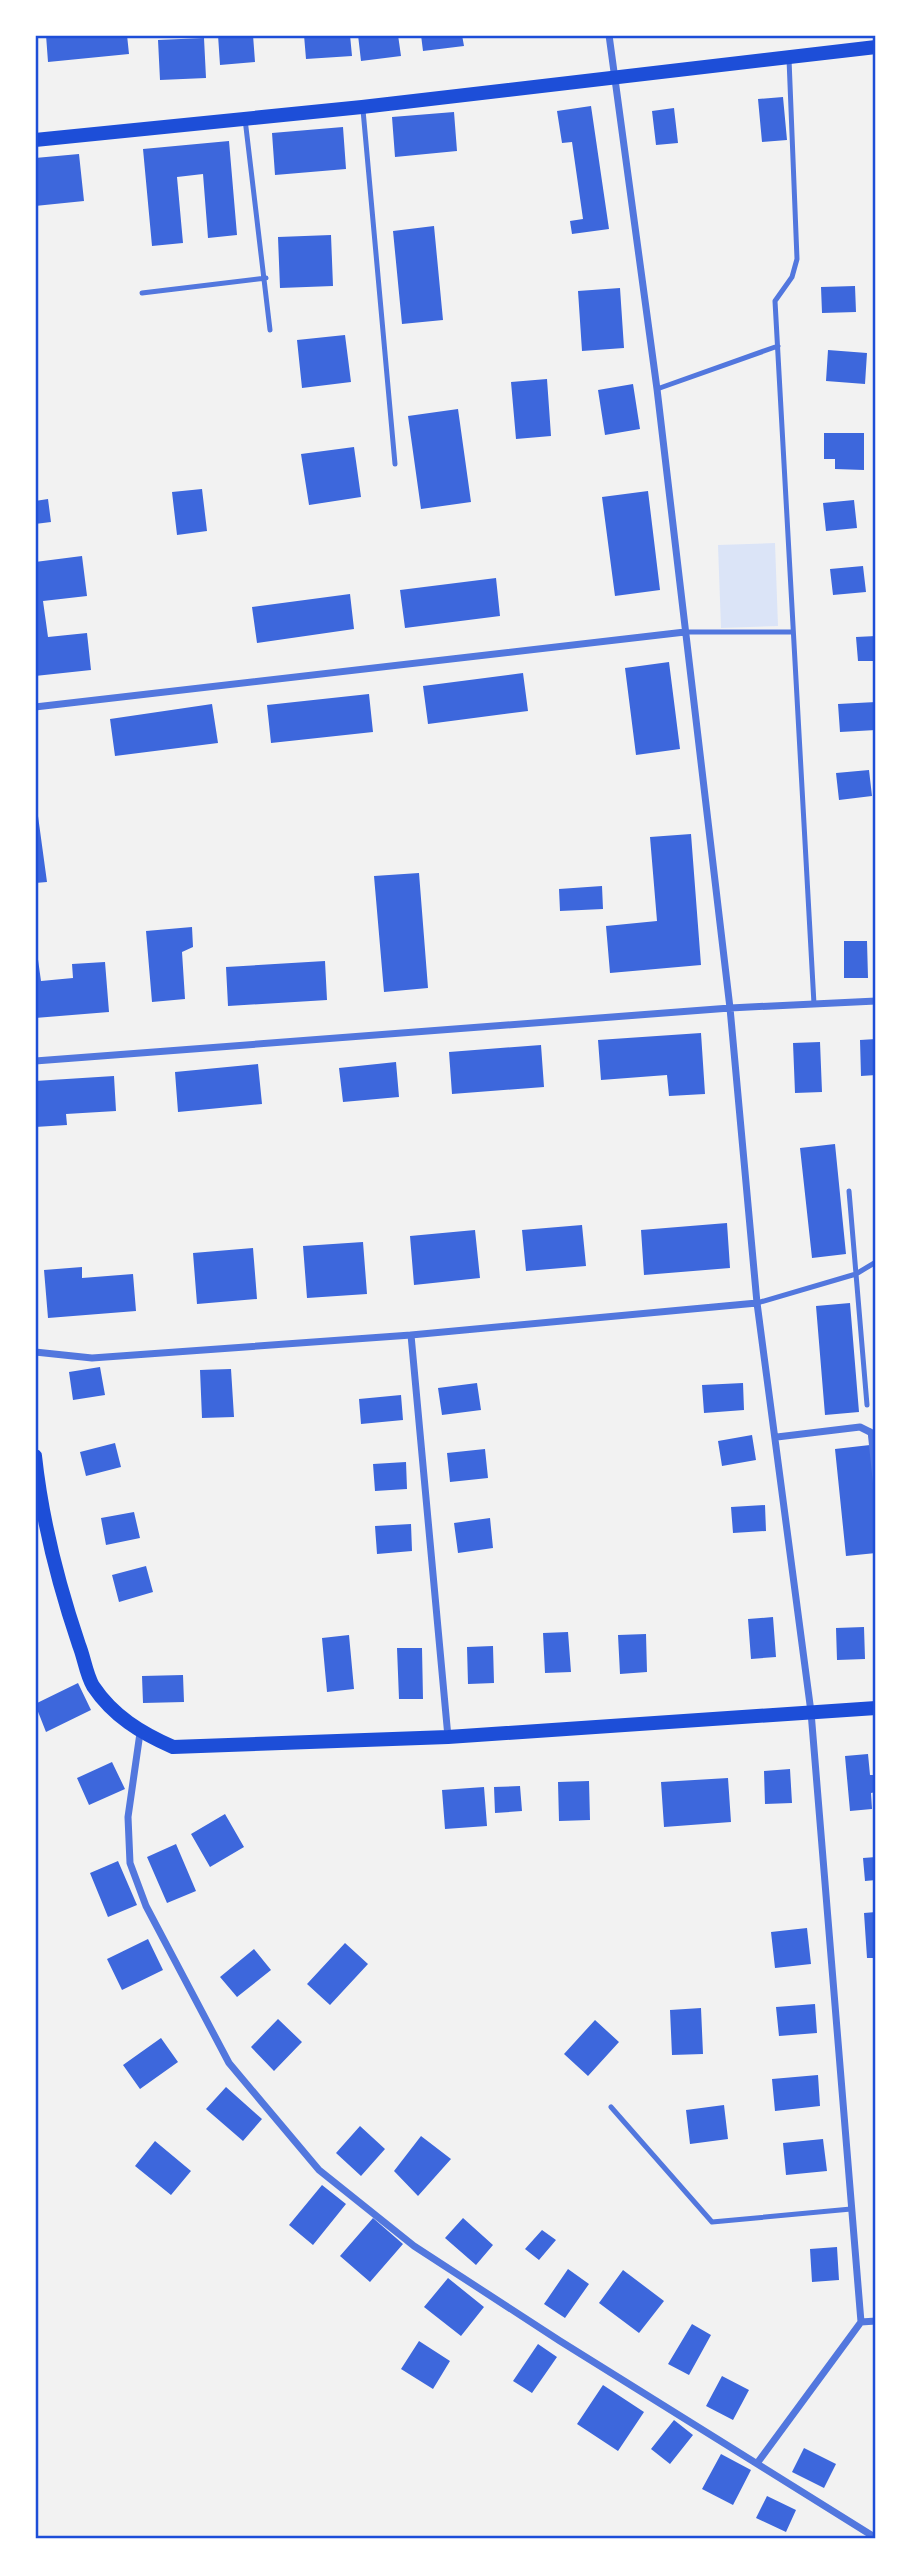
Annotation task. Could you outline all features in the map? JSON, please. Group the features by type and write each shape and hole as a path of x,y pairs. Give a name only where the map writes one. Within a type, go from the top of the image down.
{"main road":[{"path":"35,140 245,116 362,107 876,47"},
{"path":"35,1456 51,1553 92,1684 117,1714 140,1733 173,1747 448,1737 876,1708"}],"street":[{"path":"609,35 657,389 730,1008 757,1303 811,1712 861,2322 758,2462"},
{"path":"35,707 685,632"},
{"path":"35,1061 730,1008 876,1001"},
{"path":"35,1352 92,1358 411,1335 757,1303"},
{"path":"411,1335 448,1737"},
{"path":"776,1437 860,1427 873,1433"},
{"path":"140,1733 128,1816 130,1863 145,1906 229,2063 319,2169 414,2246 560,2341 876,2538"},
{"path":"861,2322 876,2321"}],"lane":[{"path":"789,56 797,259 792,277 775,300 814,1004"},
{"path":"362,107 394,464"},
{"path":"245,116 270,330"},
{"path":"142,293 265,278"},
{"path":"657,389 778,346"},
{"path":"685,632 793,632"},
{"path":"849,1191 867,1405"},
{"path":"757,1303 856,1274 876,1262"},
{"path":"873,1433 876,1488"},
{"path":"611,2107 712,2222 851,2209"}],"shaded area":[{"path":"775,543 778,626 721,628 718,545"}],"building":[{"path":"46,35 127,35 129,54 48,62"},
{"path":"218,35 253,35 255,62 220,65"},
{"path":"304,35 350,35 352,56 306,59"},
{"path":"358,35 398,35 401,56 361,61"},
{"path":"421,35 462,35 464,46 423,51"},
{"path":"204,38 206,78 160,80 158,40"},
{"path":"783,97 787,140 762,142 758,99"},
{"path":"591,106 609,229 572,234 570,221 583,219 572,142 562,143 557,111"},
{"path":"674,108 678,143 656,145 652,111"},
{"path":"454,112 457,151 395,157 392,117"},
{"path":"343,127 346,169 275,175 272,133"},
{"path":"229,141 237,235 208,238 203,174 177,177 183,243 152,246 143,149"},
{"path":"79,154 84,201 35,206 35,158"},
{"path":"434,226 443,320 402,324 393,231"},
{"path":"331,235 333,286 280,288 278,237"},
{"path":"855,286 856,312 822,313 821,287"},
{"path":"620,288 624,348 582,351 578,291"},
{"path":"345,335 351,382 302,388 297,340"},
{"path":"828,350 867,353 865,384 826,381"},
{"path":"547,379 551,436 516,439 511,382"},
{"path":"633,384 640,429 605,435 598,390"},
{"path":"458,409 471,502 421,509 408,416"},
{"path":"824,433 864,433 864,470 835,469 835,459 824,459"},
{"path":"354,447 361,497 309,505 301,454"},
{"path":"202,489 207,531 177,535 172,492"},
{"path":"648,491 660,590 615,596 602,497"},
{"path":"48,499 51,522 35,524 35,501"},
{"path":"854,500 857,528 826,531 823,503"},
{"path":"82,556 87,596 43,601 48,637 87,633 91,670 35,676 35,562"},
{"path":"863,566 866,592 833,595 830,569"},
{"path":"496,578 500,616 405,628 400,590"},
{"path":"350,594 354,629 257,643 252,607"},
{"path":"876,636 876,661 858,661 856,637"},
{"path":"669,662 680,749 636,755 625,668"},
{"path":"523,673 528,711 428,724 423,686"},
{"path":"369,694 373,732 271,743 267,705"},
{"path":"876,702 876,730 840,732 838,704"},
{"path":"212,704 218,743 115,756 110,719"},
{"path":"869,770 872,796 839,800 836,773"},
{"path":"35,794 47,882 35,883"},
{"path":"691,834 701,965 610,973 606,926 657,921 650,837"},
{"path":"419,873 428,988 384,992 374,876"},
{"path":"602,886 603,909 560,911 559,889"},
{"path":"192,927 193,947 182,952 185,999 152,1002 146,931"},
{"path":"35,938 41,981 73,978 72,964 105,962 109,1012 35,1018"},
{"path":"844,941 867,941 868,978 844,978"},
{"path":"325,961 327,1000 228,1006 226,967"},
{"path":"701,1033 705,1094 669,1096 667,1075 601,1080 598,1040"},
{"path":"876,1039 876,1075 861,1076 860,1040"},
{"path":"820,1042 822,1092 795,1093 793,1043"},
{"path":"541,1045 544,1087 452,1094 449,1052"},
{"path":"396,1062 399,1097 343,1102 339,1068"},
{"path":"258,1064 262,1104 178,1112 175,1072"},
{"path":"114,1076 116,1111 66,1114 67,1125 35,1127 35,1081"},
{"path":"835,1144 846,1254 812,1258 800,1148"},
{"path":"727,1223 730,1268 644,1275 641,1230"},
{"path":"582,1225 586,1266 526,1271 522,1230"},
{"path":"475,1230 480,1278 414,1285 410,1236"},
{"path":"363,1242 367,1294 307,1298 303,1246"},
{"path":"253,1248 257,1299 197,1304 193,1253"},
{"path":"82,1267 82,1278 133,1274 136,1311 48,1318 44,1270"},
{"path":"850,1303 859,1412 825,1415 816,1306"},
{"path":"100,1367 105,1395 73,1400 69,1372"},
{"path":"231,1369 234,1417 202,1418 200,1370"},
{"path":"477,1383 481,1410 442,1415 438,1388"},
{"path":"743,1383 744,1410 704,1413 702,1385"},
{"path":"401,1395 403,1420 361,1424 359,1399"},
{"path":"752,1435 756,1460 722,1466 718,1441"},
{"path":"115,1443 121,1467 86,1476 80,1452"},
{"path":"870,1445 876,1507 876,1553 846,1556 835,1449"},
{"path":"485,1449 488,1478 450,1482 447,1453"},
{"path":"406,1462 407,1489 375,1491 373,1464"},
{"path":"765,1505 766,1531 733,1533 731,1507"},
{"path":"134,1512 140,1538 106,1545 101,1518"},
{"path":"490,1518 493,1548 458,1553 454,1523"},
{"path":"411,1524 412,1551 377,1554 375,1526"},
{"path":"146,1566 153,1592 119,1602 112,1575"},
{"path":"773,1617 776,1657 751,1659 748,1619"},
{"path":"864,1627 865,1659 837,1660 836,1628"},
{"path":"568,1632 571,1672 545,1673 543,1633"},
{"path":"646,1634 647,1672 620,1674 618,1635"},
{"path":"349,1635 354,1689 327,1692 322,1638"},
{"path":"493,1646 494,1683 468,1684 467,1647"},
{"path":"397,1648 422,1648 423,1699 399,1699"},
{"path":"183,1675 184,1702 143,1703 142,1676"},
{"path":"78,1683 91,1710 46,1732 35,1704"},
{"path":"868,1754 870,1775 876,1775 876,1792 871,1793 872,1809 850,1811 845,1756"},
{"path":"112,1762 125,1789 89,1805 77,1778"},
{"path":"790,1769 792,1803 765,1804 764,1771"},
{"path":"728,1778 731,1822 664,1827 661,1782"},
{"path":"589,1781 590,1820 559,1821 558,1782"},
{"path":"520,1786 522,1811 495,1813 494,1787"},
{"path":"484,1787 487,1826 445,1829 442,1790"},
{"path":"225,1814 244,1847 210,1867 191,1834"},
{"path":"176,1844 196,1891 167,1903 147,1857"},
{"path":"876,1857 876,1880 865,1881 863,1858"},
{"path":"118,1861 137,1905 108,1917 90,1873"},
{"path":"876,1912 876,1958 867,1958 864,1913"},
{"path":"807,1928 811,1964 775,1968 771,1932"},
{"path":"148,1939 163,1970 122,1990 107,1959"},
{"path":"345,1943 368,1964 330,2005 307,1984"},
{"path":"254,1949 271,1970 237,1997 220,1977"},
{"path":"815,2004 817,2033 779,2036 776,2007"},
{"path":"701,2008 703,2054 672,2055 670,2010"},
{"path":"278,2019 302,2042 274,2071 251,2047"},
{"path":"595,2020 619,2042 588,2076 564,2054"},
{"path":"161,2038 178,2062 140,2089 123,2065"},
{"path":"818,2075 820,2106 775,2111 772,2079"},
{"path":"226,2087 262,2119 243,2141 206,2109"},
{"path":"724,2105 728,2139 690,2144 686,2110"},
{"path":"360,2126 385,2149 361,2176 336,2153"},
{"path":"421,2136 451,2159 418,2196 394,2171"},
{"path":"823,2139 827,2171 786,2175 783,2143"},
{"path":"155,2141 191,2171 171,2195 135,2166"},
{"path":"322,2185 346,2204 313,2245 289,2225"},
{"path":"373,2218 403,2244 370,2282 340,2256"},
{"path":"463,2218 493,2245 476,2265 445,2238"},
{"path":"542,2230 556,2240 539,2260 525,2249"},
{"path":"837,2247 839,2280 812,2282 810,2249"},
{"path":"568,2269 589,2284 565,2318 544,2304"},
{"path":"623,2270 664,2301 639,2333 599,2303"},
{"path":"448,2278 484,2307 461,2336 424,2307"},
{"path":"692,2324 711,2335 689,2375 668,2364"},
{"path":"419,2341 450,2361 433,2389 401,2369"},
{"path":"538,2344 557,2357 532,2393 513,2381"},
{"path":"722,2376 749,2390 733,2420 706,2406"},
{"path":"603,2385 644,2412 618,2451 577,2424"},
{"path":"674,2420 693,2435 670,2464 651,2449"},
{"path":"804,2448 836,2464 824,2488 792,2472"},
{"path":"721,2454 751,2470 733,2505 702,2489"},
{"path":"767,2496 796,2510 786,2532 756,2518"}]}
